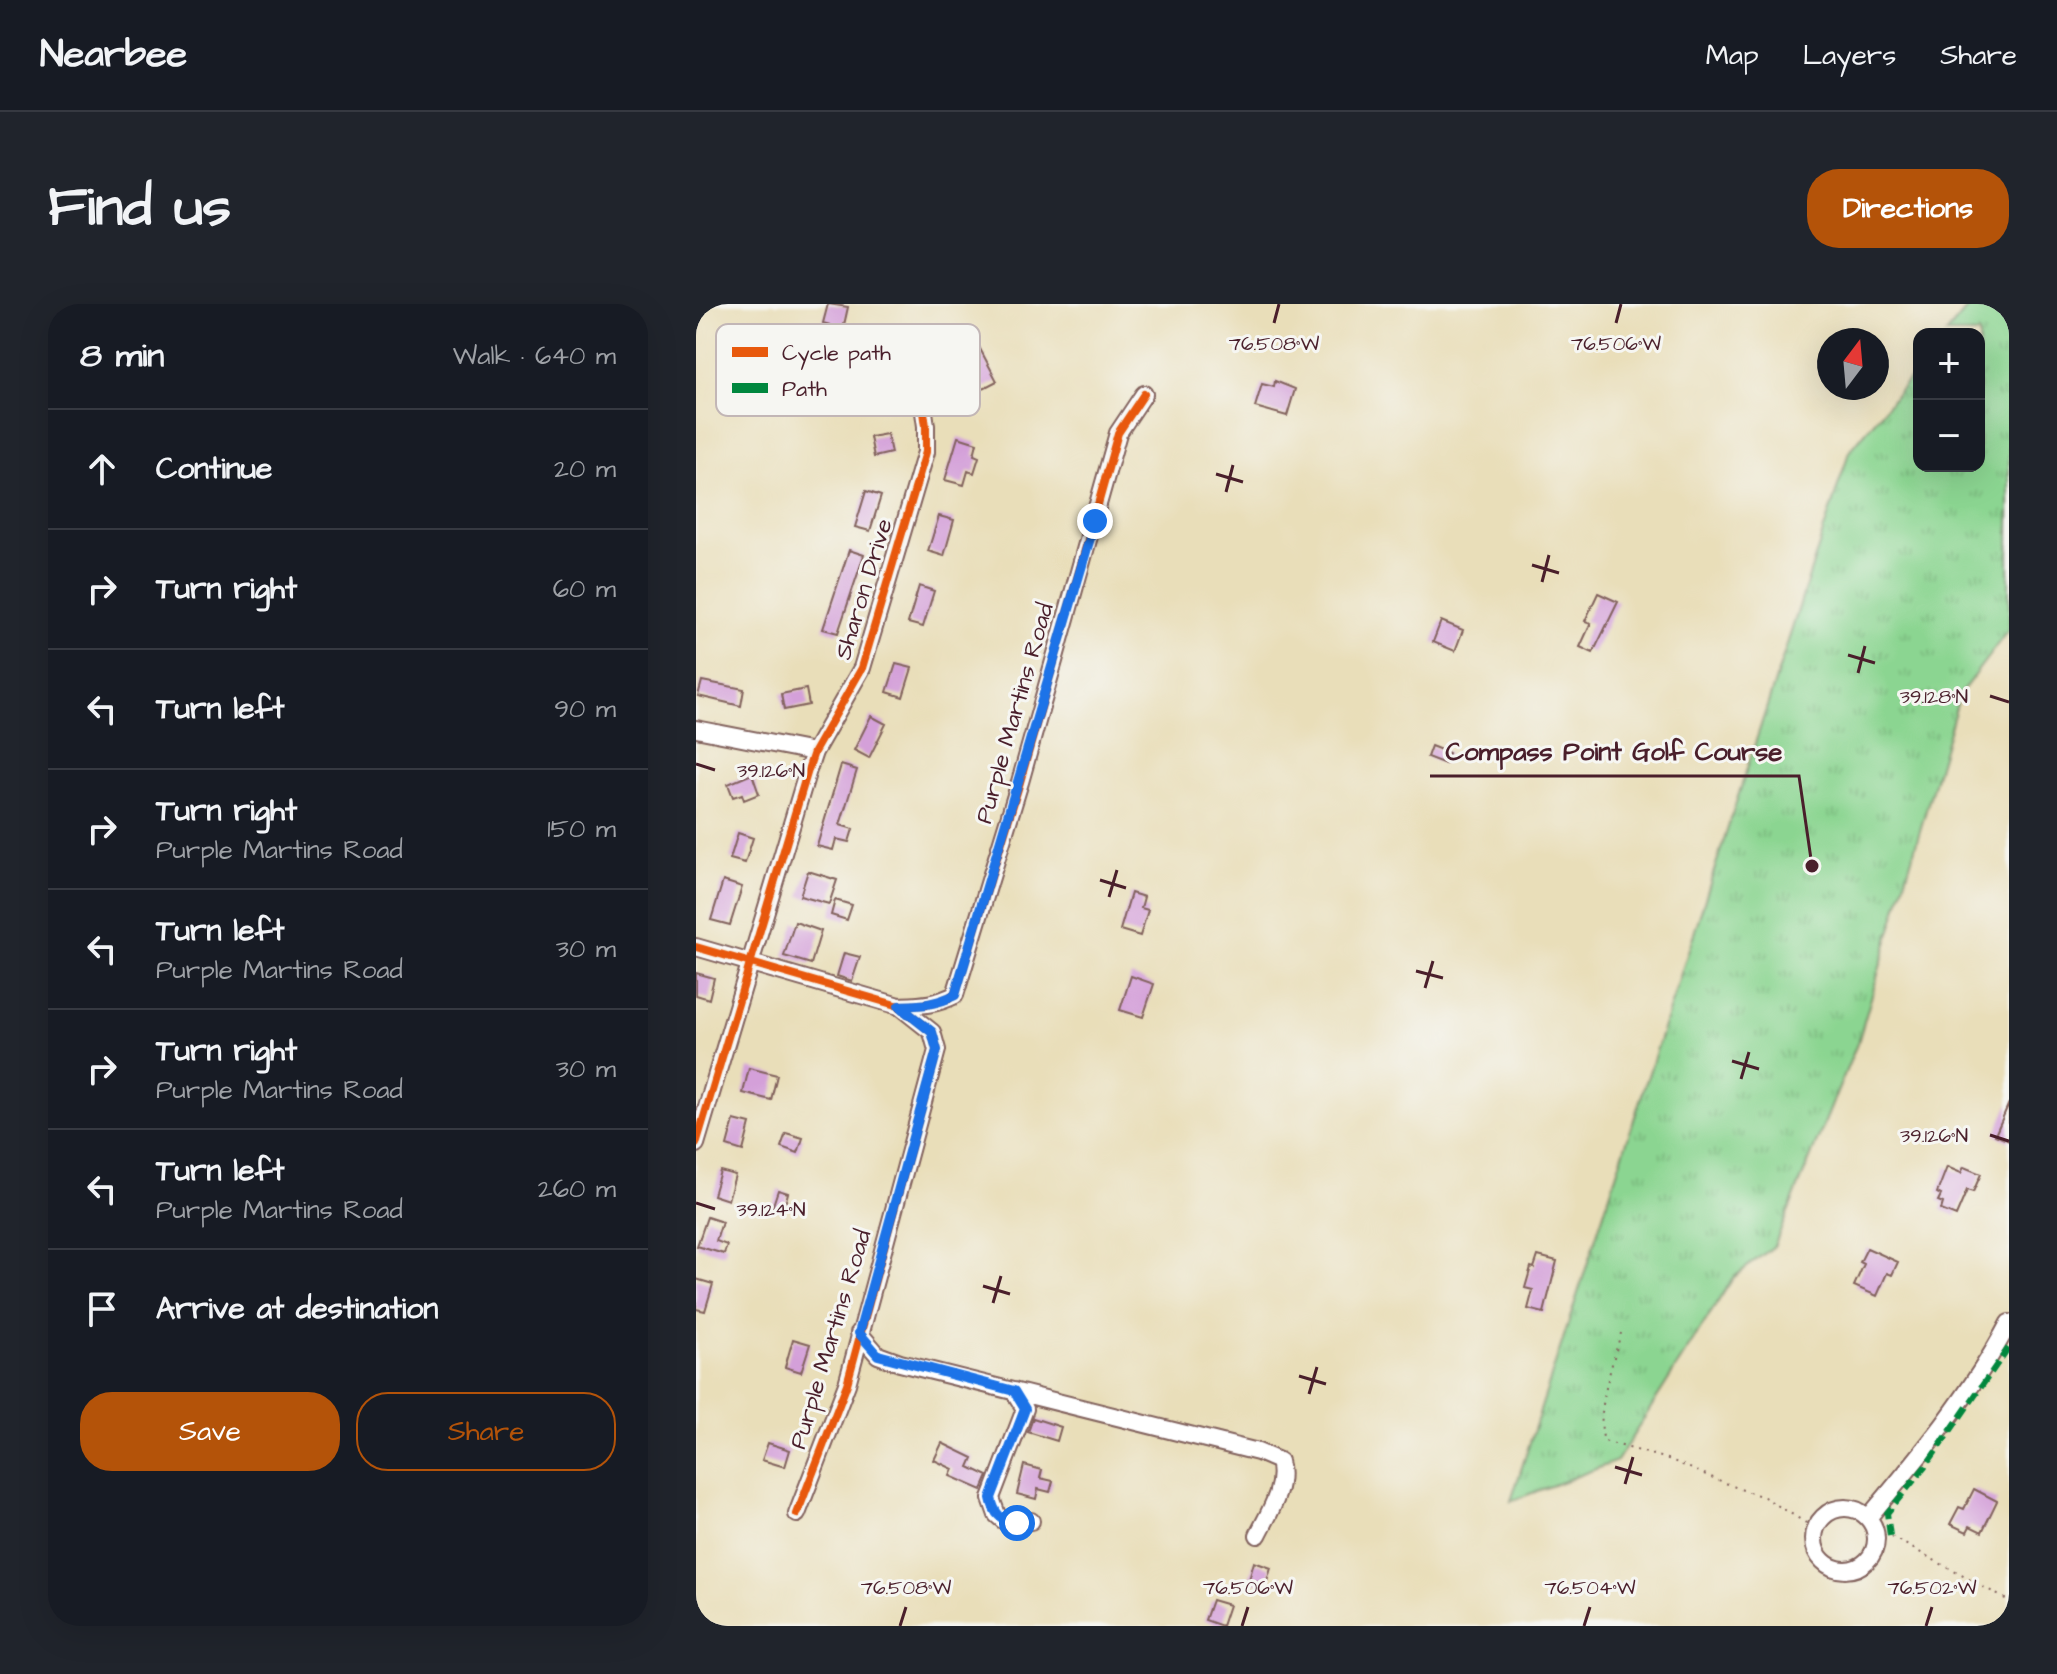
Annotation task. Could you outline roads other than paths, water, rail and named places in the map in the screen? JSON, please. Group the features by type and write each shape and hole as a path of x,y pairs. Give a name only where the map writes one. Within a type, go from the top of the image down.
{"street":[{"name":"Purple Martins Road","path":"696,947 899,1006 925,1006 955,995 1020,782 1118,433 1144,394"},
{"name":"Sharon Drive","path":"696,1144 814,752 862,668 926,452 925,416"},
{"path":"696,729 814,752"},
{"name":"Purple Martins Road","path":"797,1514 847,1384 937,1050 932,1032 899,1006"},
{"path":"1868,1518 1938,1434 1994,1352 2009,1323"},
{"path":"859,1333 878,1355 1258,1452 1279,1461 1283,1476 1258,1535"},
{"path":"1014,1391 1025,1409"},
{"path":"1025,1409 1038,1409 1046,1399"},
{"path":"1025,1409 991,1498 997,1515 1004,1521 1031,1521"},
{"path":"1849,1508 1860,1511 1868,1518 1876,1533 1872,1555 1857,1569 1847,1571 1827,1565 1815,1549 1815,1528 1828,1512 1849,1508"}],"place":[{"name":"Compass Point Golf Course","path":"1812,866"}]}
